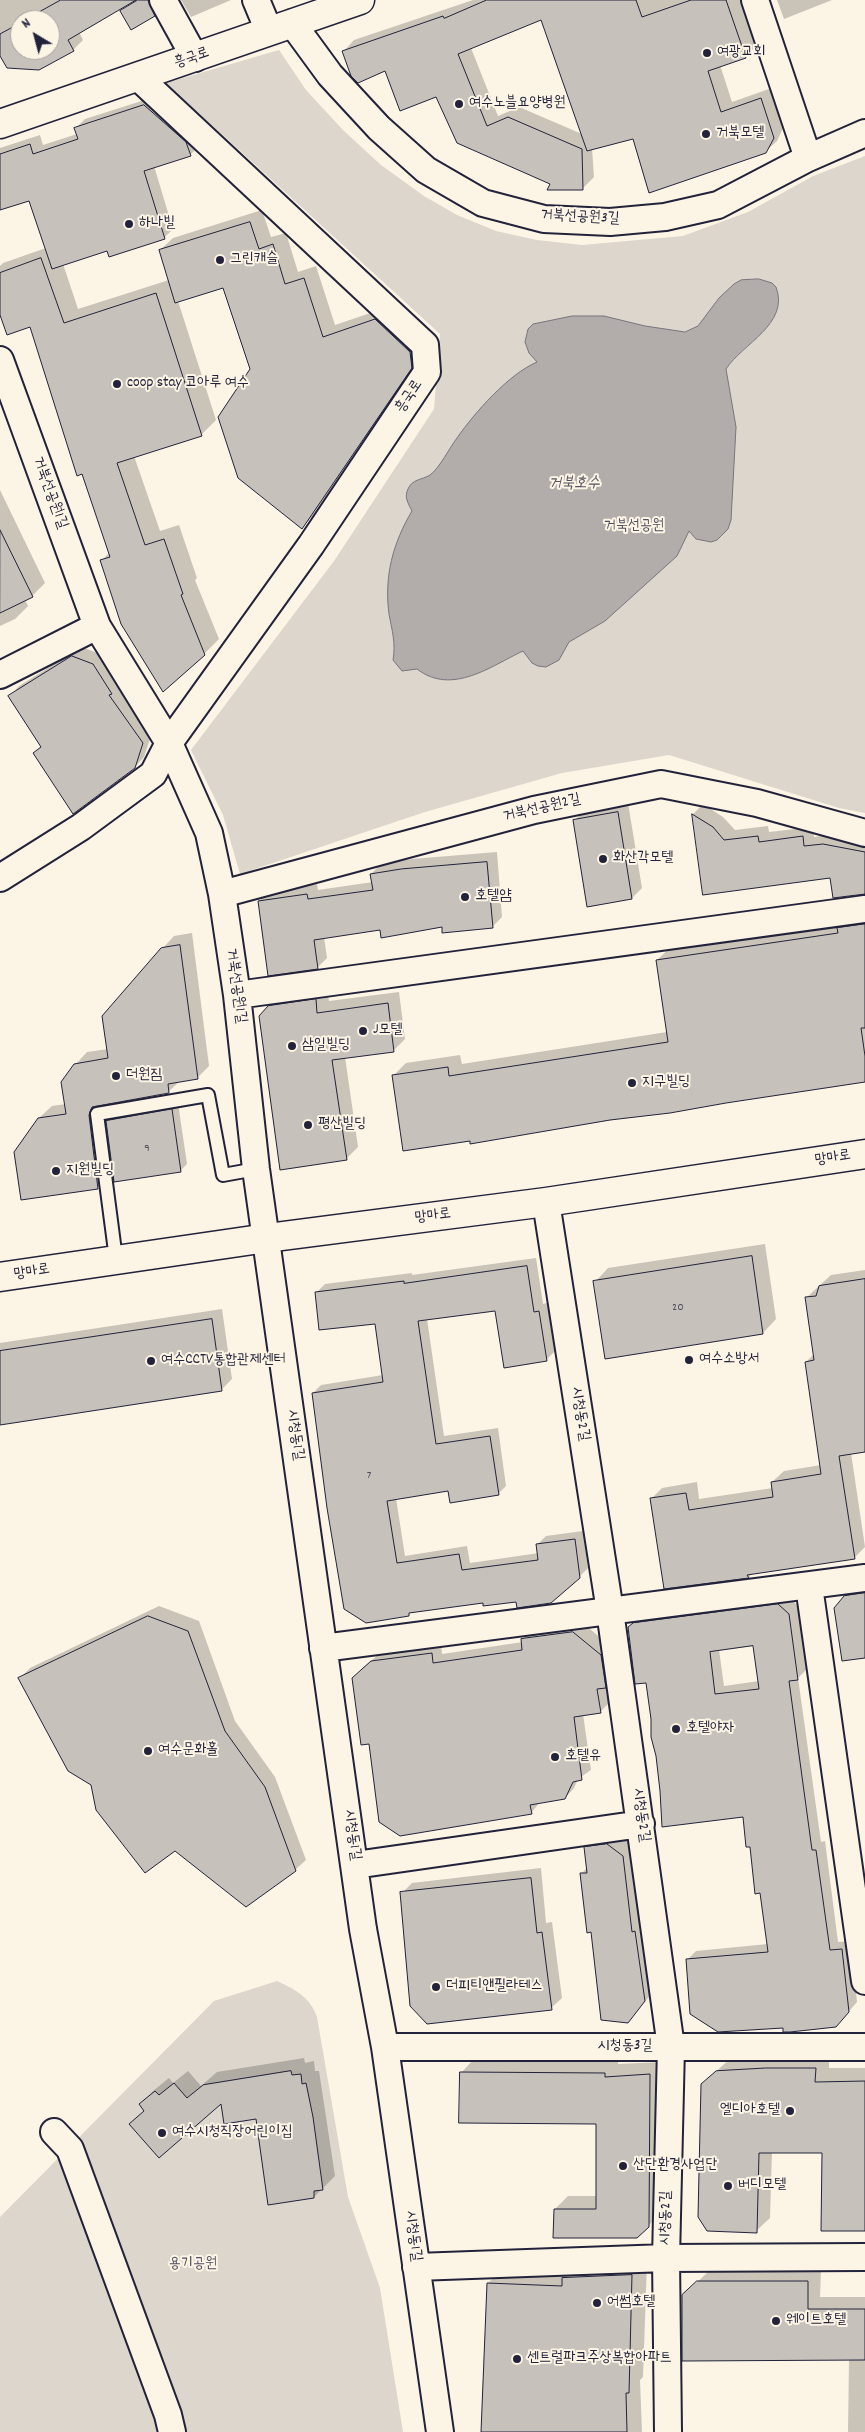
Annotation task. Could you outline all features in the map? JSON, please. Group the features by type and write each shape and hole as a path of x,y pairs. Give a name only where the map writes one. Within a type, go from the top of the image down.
{"street":[{"path":"163,0 195,58"},
{"name":"거북선공원3길","path":"256,0 280,27 330,75 378,128 426,170 483,202 535,217 610,222 665,217 718,205 808,158 865,134"},
{"name":"흥국로","path":"0,124 360,0"},
{"path":"755,0 808,158"},
{"name":"흥국로","path":"138,77 425,345 427,372 311,546 169,742"},
{"name":"거북선공원1길","path":"0,360 97,626 169,742 209,833 222,894 237,996 256,1169 266,1238"},
{"path":"0,675 97,626"},
{"path":"0,878 81,827 154,774 169,742"},
{"name":"거북선공원2길","path":"222,894 534,810 662,784 757,803 865,833"},
{"path":"237,996 865,909"},
{"name":"망마로","path":"0,1278 116,1259 546,1202 865,1154"},
{"name":"시청동2길","path":"546,1202 610,1611 671,2047 666,2258 668,2432"},
{"name":"시청동1길","path":"266,1238 363,1928 386,2047 440,2432"},
{"path":"323,1648 865,1578"},
{"path":"809,1586 865,1981"},
{"path":"355,1865 641,1824"},
{"name":"시청동3길","path":"386,2047 865,2047"},
{"path":"54,2132 70,2149 168,2415 172,2432"},
{"path":"416,2268 666,2258 865,2257"}],"lane":[{"path":"116,1259 97,1114 208,1094 223,1175 256,1169"}],"green space":[{"name":"거북선공원","path":"279,50 306,90 343,130 381,165 424,196 457,215 496,231 537,240 582,245 683,236 748,212 813,176 865,156 865,813 839,808 669,755 562,773 425,812 240,874 223,815 191,750 334,561 434,409 440,334 166,83"},
{"name":"용기공원","path":"277,1981 302,1995 310,2004 317,2017 348,2197 380,2288 403,2432 0,2432 0,2217 214,2001"}],"water":[{"name":"거북호수","path":"759,279 772,283 776,287 779,300 771,323 726,369 736,427 731,520 728,529 717,540 711,542 696,539 689,531 677,556 605,621 569,642 559,660 546,667 532,663 523,651 471,676 457,679 444,680 430,677 417,669 402,671 393,660 394,643 389,614 388,586 395,548 412,511 407,500 407,492 412,483 427,477 433,472 464,428 504,384 537,362 529,353 525,342 528,329 533,324 572,316 604,316 645,326 685,332 698,326 719,298 734,284 741,280"}],"building":[{"path":"61,0 136,0 68,40 74,51 60,59 60,10 43,10"},
{"path":"138,0 148,0 155,16 131,30 120,11"},
{"path":"487,0 636,0 642,17 691,0 726,0 746,58 708,71 721,112 761,98 774,138 766,153 649,193 633,139 587,151 541,20 458,54 487,126 508,117 582,149 583,190 547,190 550,184 457,143 436,97 400,111 385,71 358,83 351,76 342,51 443,16 444,18"},
{"path":"10,28 10,60 57,60 39,70 7,68 0,56 0,34"},
{"path":"144,105 186,142 191,156 144,171 165,239 109,257 107,251 52,269 29,201 0,210 0,154 30,144 33,154 78,139 74,128"},
{"path":"250,222 259,249 273,244 285,284 304,278 323,337 375,319 410,352 412,368 302,529 238,478 218,417 250,369 223,288 175,303 159,250"},
{"path":"41,258 64,323 156,293 202,436 117,463 145,545 164,539 183,594 181,595 205,655 163,692 121,624 100,560 110,557 82,474 77,476 30,327 7,335 0,315 0,273"},
{"path":"0,530 33,597 0,613"},
{"path":"72,656 93,664 112,694 109,695 143,743 135,768 73,814 33,753 41,747 8,696"},
{"name":"화산각모텔","path":"618,812 632,899 587,907 573,820"},
{"path":"692,814 713,827 724,840 758,836 759,842 803,836 804,846 823,844 865,852 865,894 833,898 830,878 703,895"},
{"path":"487,862 493,928 442,933 442,927 381,938 380,930 314,940 318,969 268,976 258,901 307,894 308,899 373,890 370,874 401,869"},
{"path":"865,924 865,1028 861,1028 865,1056 865,1082 670,1113 610,1120 470,1144 470,1141 403,1151 392,1075 448,1067 449,1076 668,1042 656,960 838,933 837,928"},
{"path":"180,945 198,1079 168,1084 169,1093 92,1107 89,1115 98,1189 21,1200 14,1152 38,1118 66,1114 61,1082 74,1064 108,1058 102,1016 161,948"},
{"path":"316,999 317,1013 388,1003 394,1052 332,1060 347,1160 280,1170 259,1016 268,1006"},
{"path":"172,1109 181,1172 114,1182 106,1121"},
{"path":"752,1256 763,1334 605,1359 593,1281"},
{"path":"527,1266 534,1312 539,1311 547,1361 504,1368 495,1311 418,1321 436,1444 490,1436 499,1495 450,1503 448,1491 387,1501 397,1563 459,1554 462,1570 538,1560 536,1544 575,1539 580,1578 551,1603 517,1608 516,1602 483,1606 483,1603 409,1613 409,1616 366,1623 344,1609 327,1508 312,1393 383,1382 375,1324 319,1330 315,1292 404,1281 404,1283"},
{"path":"865,1279 865,1452 839,1456 855,1559 747,1575 749,1578 664,1589 650,1498 686,1493 689,1510 773,1497 771,1482 821,1474 805,1362 814,1360 805,1297 816,1296 819,1286"},
{"path":"212,1319 222,1391 0,1425 0,1351"},
{"path":"865,1593 865,1658 842,1661 834,1608 844,1596"},
{"path":"778,1604 789,1614 798,1680 789,1681 812,1850 816,1850 830,1950 842,1949 849,2012 836,2027 790,2032 783,2032 783,2028 718,2032 690,2014 686,1959 768,1952 760,1893 755,1894 750,1847 746,1847 743,1817 662,1827 660,1791 656,1756 651,1737 651,1719 646,1683 635,1684 628,1627 633,1623","holes":["753,1646 759,1689 715,1694 710,1652"]},
{"name":"여수문화홀","path":"148,1616 188,1631 225,1731 265,1787 296,1871 246,1907 175,1851 145,1873 96,1810 91,1785 68,1771 18,1678"},
{"path":"573,1632 601,1655 606,1688 597,1689 601,1713 574,1717 582,1780 573,1782 565,1799 530,1805 532,1814 400,1836 379,1822 369,1744 361,1745 352,1678 371,1661 432,1653 433,1663 522,1650 521,1639"},
{"path":"607,1844 623,1856 632,1932 635,1931 645,2001 628,2023 601,2020 591,1932 587,1933 580,1873 587,1873 584,1847"},
{"path":"531,1878 537,1933 542,1932 552,2010 427,2024 410,2006 400,1892"},
{"path":"816,2068 815,2082 865,2081 865,2231 821,2231 822,2153 759,2153 757,2233 707,2231 698,2217 701,2084 716,2071"},
{"name":"여수시청직장어린이집","path":"291,2071 292,2075 301,2074 302,2084 306,2083 313,2117 323,2190 314,2191 314,2198 268,2205 256,2119 224,2124 221,2104 159,2158 129,2124 144,2111 139,2104 155,2091 159,2095 174,2083 187,2098 203,2085"},
{"name":"산단환경사업단","path":"460,2072 605,2073 605,2077 650,2074 649,2227 637,2238 553,2238 554,2209 596,2209 596,2124 459,2123"},
{"path":"632,2275 629,2393 626,2393 627,2432 481,2432 487,2283 562,2286 562,2278"},
{"path":"697,2281 808,2281 808,2309 865,2309 865,2360 682,2361 682,2295"}],"place":[{"name":"여광교회","path":"707,53"},
{"name":"여수노블요양병원","path":"459,104"},
{"name":"거북모텔","path":"706,134"},
{"name":"하나빌","path":"129,224"},
{"name":"그린캐슬","path":"220,260"},
{"name":"coop stay 코아루 여수","path":"117,384"},
{"name":"화산각모텔","path":"603,859"},
{"name":"호텔얌","path":"465,897"},
{"name":"J모텔","path":"363,1031"},
{"name":"삼일빌딩","path":"292,1046"},
{"name":"더원짐","path":"116,1076"},
{"name":"지구빌딩","path":"632,1083"},
{"name":"평산빌딩","path":"308,1125"},
{"name":"지원빌딩","path":"56,1171"},
{"name":"여수소방서","path":"689,1360"},
{"name":"여수CCTV통합관제센터","path":"151,1361"},
{"name":"호텔야자","path":"676,1729"},
{"name":"여수문화홀","path":"148,1751"},
{"name":"호텔유","path":"555,1757"},
{"name":"더피티앤필라테스","path":"436,1987"},
{"name":"엘디아호텔","path":"790,2111"},
{"name":"여수시청직장어린이집","path":"162,2133"},
{"name":"산단환경사업단","path":"623,2166"},
{"name":"버디모텔","path":"728,2186"},
{"name":"어썸호텔","path":"597,2303"},
{"name":"웨이트호텔","path":"776,2321"},
{"name":"센트럴파크주상복합아파트","path":"517,2359"}]}
